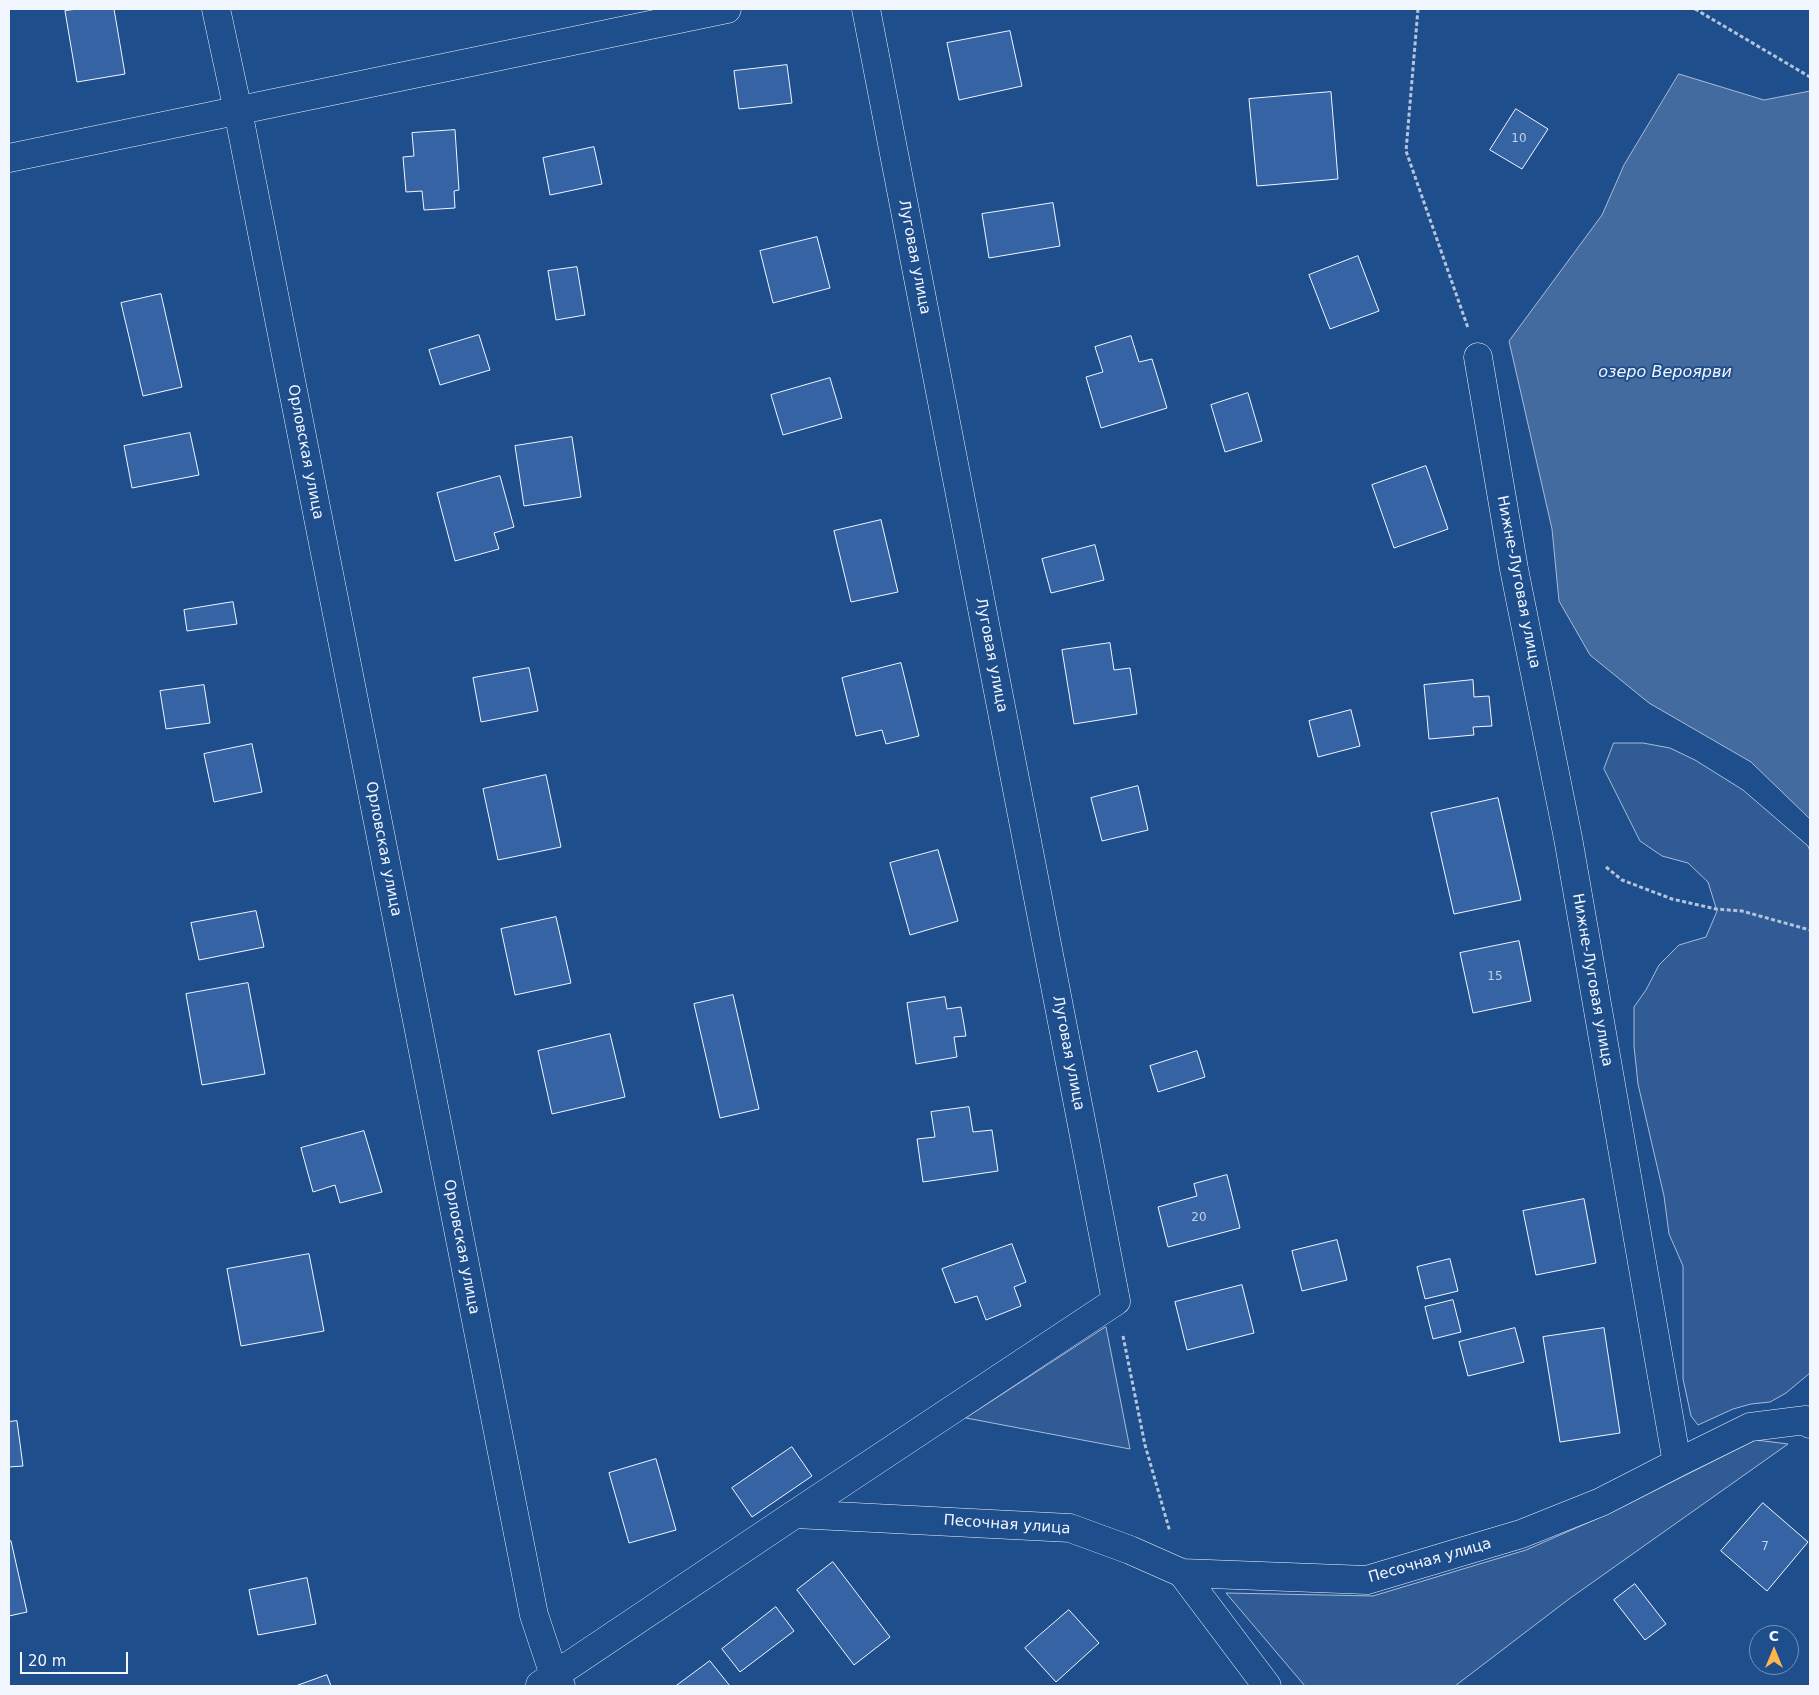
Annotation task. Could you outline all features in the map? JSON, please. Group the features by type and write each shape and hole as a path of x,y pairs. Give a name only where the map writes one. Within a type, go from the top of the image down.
{"street":[{"name":"Орловская улица","path":"216,9 238,111 532,1605 551,1683"},
{"path":"9,158 727,9"},
{"name":"Луговая улица","path":"866,9 1116,1301"},
{"name":"Нижне-Луговая улица","path":"1478,357 1514,569 1568,838 1677,1463"},
{"path":"551,1683 795,1514 1116,1301"},
{"path":"1677,1463 1750,1426 1806,1420 1810,1424"},
{"name":"Песочная улица","path":"795,1514 1070,1528 1130,1550 1182,1573 1367,1580 1521,1534 1601,1502 1677,1463"},
{"path":"1182,1573 1267,1686"}],"path":[{"path":"1418,9 1406,151 1478,357"},
{"path":"1695,9 1810,77"},
{"path":"1568,838 1622,880 1664,896 1716,909 1742,911 1810,930"},
{"path":"1116,1301 1145,1445 1182,1573"}],"shaded area":[{"path":"1614,743 1643,743 1670,748 1695,760 1743,790 1808,846 1810,851 1810,1373 1786,1393 1770,1402 1751,1404 1733,1409 1698,1425 1691,1416 1683,1379 1683,1266 1669,1234 1664,1196 1638,1084 1634,1046 1634,1007 1646,990 1659,965 1679,945 1706,937 1717,911 1708,882 1688,863 1662,856 1640,841 1604,769"},
{"path":"1106,1327 1130,1449 966,1418"},
{"path":"1756,1440 1788,1444 1569,1599 1455,1686 1305,1686 1226,1593 1373,1596 1526,1550 1610,1513"}],"water":[{"name":"озеро Вероярви","path":"1679,74 1764,100 1810,91 1810,819 1751,762 1649,703 1590,655 1559,601 1552,529 1509,341 1602,215 1624,165"}],"building":[{"path":"114,9 125,74 77,82 65,11"},
{"path":"1010,31 1022,86 959,100 947,43"},
{"path":"787,65 792,103 739,109 734,71"},
{"path":"1331,92 1338,179 1257,186 1249,99"},
{"path":"1516,109 1548,129 1522,169 1490,150"},
{"path":"455,130 459,190 454,191 455,208 424,210 422,191 406,192 403,157 414,156 412,133"},
{"path":"594,147 602,184 550,195 543,158"},
{"path":"1053,203 1060,246 989,258 982,214"},
{"path":"817,237 830,288 773,303 760,251"},
{"path":"1358,256 1379,311 1330,329 1309,275"},
{"path":"577,267 585,315 556,320 548,271"},
{"path":"161,294 182,387 143,396 121,303"},
{"path":"479,335 490,370 440,385 429,350"},
{"path":"1131,336 1139,362 1152,359 1167,408 1101,428 1086,377 1103,372 1095,347"},
{"path":"830,378 842,418 783,435 771,395"},
{"path":"1248,393 1262,441 1225,452 1211,405"},
{"path":"190,433 199,475 132,488 124,446"},
{"path":"572,437 581,497 524,506 515,446"},
{"path":"1426,466 1448,529 1394,548 1372,485"},
{"path":"500,476 514,527 494,533 499,549 455,561 437,493"},
{"path":"881,520 898,592 851,602 834,531"},
{"path":"1095,545 1104,580 1051,593 1042,559"},
{"path":"233,602 237,624 187,631 184,610"},
{"path":"1110,643 1114,670 1130,668 1137,714 1074,724 1062,650"},
{"path":"901,663 919,736 886,744 882,730 856,736 842,678"},
{"path":"529,668 538,711 481,722 473,678"},
{"path":"1473,680 1474,697 1489,696 1492,726 1473,727 1474,735 1429,739 1424,685"},
{"path":"204,685 210,723 166,729 160,691"},
{"path":"1351,710 1360,746 1318,757 1309,721"},
{"path":"252,744 262,792 214,802 204,754"},
{"path":"546,775 561,847 498,860 483,789"},
{"path":"1138,786 1148,830 1102,841 1091,798"},
{"path":"1498,798 1521,900 1454,914 1431,813"},
{"path":"938,850 958,921 910,935 890,863"},
{"path":"256,911 264,947 199,960 191,923"},
{"path":"556,917 571,983 515,995 501,929"},
{"path":"1519,941 1531,1001 1473,1013 1460,953"},
{"path":"248,983 265,1074 202,1085 186,994"},
{"path":"733,995 759,1109 720,1118 694,1004"},
{"path":"945,997 947,1009 961,1007 966,1036 954,1037 957,1057 916,1064 907,1003"},
{"path":"610,1034 625,1097 552,1114 538,1051"},
{"path":"1197,1051 1205,1077 1158,1092 1150,1066"},
{"path":"969,1107 973,1132 992,1130 998,1171 923,1182 917,1139 935,1137 931,1112"},
{"path":"364,1131 382,1192 340,1203 335,1185 313,1192 301,1148"},
{"path":"1227,1175 1240,1228 1168,1247 1158,1207 1197,1196 1194,1184"},
{"path":"1584,1199 1596,1263 1536,1275 1523,1211"},
{"path":"1337,1240 1347,1280 1302,1291 1292,1251"},
{"path":"1012,1244 1026,1282 1014,1287 1021,1306 986,1320 977,1296 955,1303 942,1269"},
{"path":"309,1254 324,1331 241,1346 227,1269"},
{"path":"1450,1259 1458,1291 1425,1299 1417,1267"},
{"path":"1242,1285 1254,1333 1187,1350 1175,1302"},
{"path":"1453,1300 1461,1332 1433,1339 1425,1307"},
{"path":"1515,1328 1524,1362 1468,1376 1459,1342"},
{"path":"1604,1328 1620,1433 1560,1442 1543,1337"},
{"path":"17,1421 23,1466 9,1467 9,1422"},
{"path":"792,1447 812,1476 752,1517 732,1488"},
{"path":"656,1459 676,1530 629,1543 609,1473"},
{"path":"1763,1503 1808,1542 1767,1591 1721,1551"},
{"path":"11,1541 27,1612 9,1616 9,1542"},
{"path":"833,1562 890,1637 854,1665 797,1590"},
{"path":"307,1578 316,1624 258,1635 249,1590"},
{"path":"1635,1584 1666,1624 1645,1640 1614,1600"},
{"path":"776,1607 794,1631 740,1672 722,1649"},
{"path":"1069,1610 1099,1643 1056,1682 1025,1648"},
{"path":"710,1661 730,1686 676,1686"},
{"path":"327,1675 331,1686 296,1686"}]}
